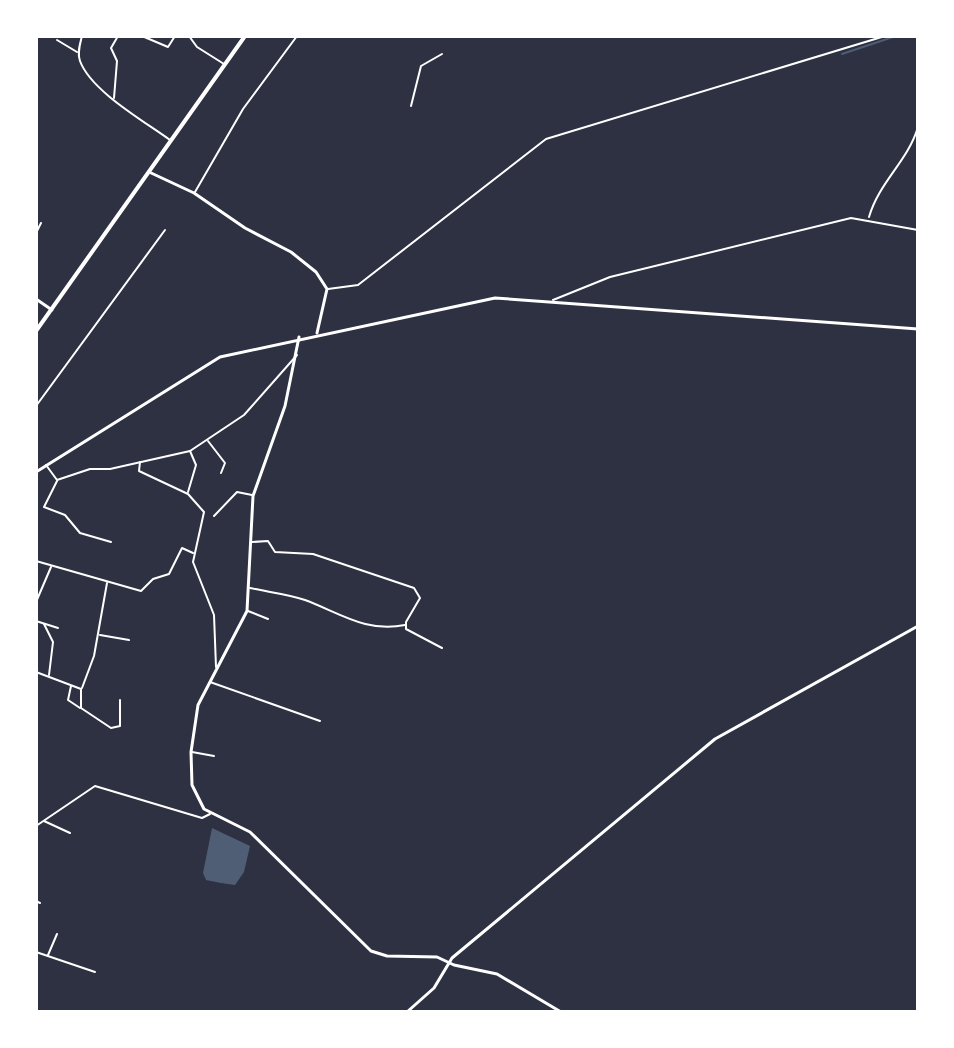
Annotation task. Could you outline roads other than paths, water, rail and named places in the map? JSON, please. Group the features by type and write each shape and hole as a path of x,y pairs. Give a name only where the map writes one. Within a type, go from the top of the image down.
{"main road":[{"path":"36,331 245,36"}],"street":[{"path":"82,36 78,52 85,70 114,99 171,141"},
{"path":"114,99 117,61 111,48 118,36"},
{"path":"142,36 168,47 175,36"},
{"path":"189,36 197,47 224,64"},
{"path":"194,193 243,109 297,36"},
{"path":"327,289 358,285 546,139 885,36"},
{"path":"57,40 78,52"},
{"path":"411,106 421,66 442,54"},
{"path":"869,219 887,177 912,147 918,127"},
{"path":"149,172 194,193 245,228 291,252 316,272 327,289 317,333"},
{"path":"549,302 610,277 836,221 869,219 918,230"},
{"path":"36,233 41,223"},
{"path":"36,406 165,230"},
{"path":"36,472 220,357 317,333 495,298 918,329"},
{"path":"36,299 52,310"},
{"path":"299,337 278,429 253,496 247,611 198,705 191,752 196,799 210,814 250,832 371,951 387,956 437,957 497,974 561,1012"},
{"path":"111,542 80,533 65,515 44,507 57,480 90,469 110,469 190,451 244,415 297,355"},
{"path":"206,439 222,458 221,473"},
{"path":"188,494 196,465 190,451"},
{"path":"140,461 139,471 188,494 204,512 194,553 194,569 214,615 216,667"},
{"path":"46,465 57,480"},
{"path":"214,516 237,492 253,496"},
{"path":"251,542 268,541 275,552 313,554 414,588 420,598 405,625"},
{"path":"36,561 107,583 144,590 153,579 169,574 182,548 194,553"},
{"path":"36,602 52,566"},
{"path":"81,708 81,689 99,635 107,583"},
{"path":"250,588 302,599 362,626 385,629 405,625 442,648"},
{"path":"247,611 268,619"},
{"path":"36,621 58,628"},
{"path":"44,624 53,642 49,676"},
{"path":"407,1012 434,988 449,962 715,739 918,626"},
{"path":"99,635 129,640"},
{"path":"36,672 81,689"},
{"path":"209,682 320,721"},
{"path":"71,685 68,700 111,728 119,728 120,700"},
{"path":"191,752 214,756"},
{"path":"36,826 95,786 105,786 202,818 210,814"},
{"path":"43,821 70,833"},
{"path":"47,956 57,934"},
{"path":"36,952 95,972"}],"water":[{"path":"212,828 250,846 244,872 235,885 206,880 203,873"}],"waterway":[{"path":"842,54 896,36"}]}
